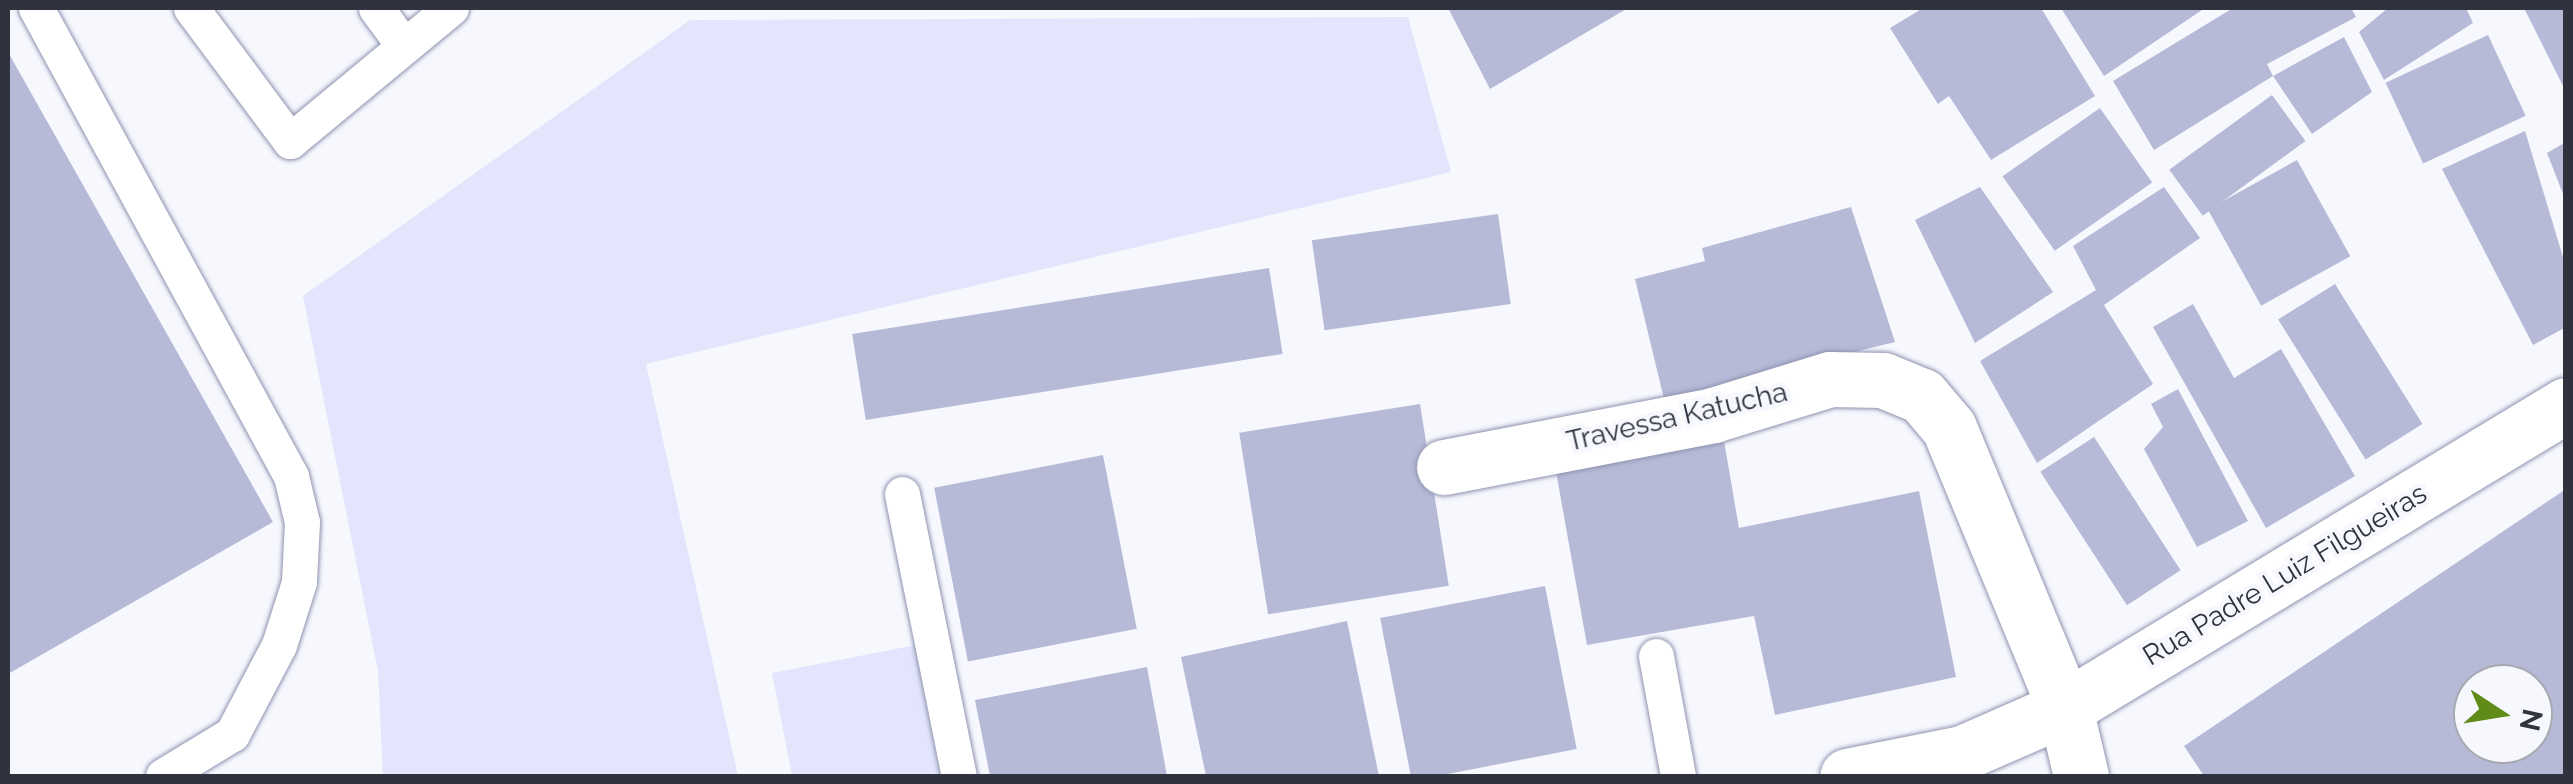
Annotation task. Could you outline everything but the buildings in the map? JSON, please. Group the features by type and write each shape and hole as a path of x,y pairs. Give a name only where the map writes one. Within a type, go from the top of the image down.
{"street":[{"name":"Travessa Katucha","path":"1444,467 1713,414 1830,379 1883,380 1922,396 1949,428 2065,708"},
{"name":"Rua Padre Luiz Filgueiras","path":"1847,776 1962,753 2065,708 2566,405"},
{"path":"2065,708 2081,776"}],"lane":[{"path":"36,8 290,476 302,522 299,582 279,645 232,734 164,776"},
{"path":"191,8 290,141 451,8"},
{"path":"376,8 404,46"},
{"path":"902,494 959,776"},
{"path":"1656,656 1678,776"}],"shaded area":[{"path":"1408,17 1451,172 646,364 738,776 383,776 378,671 303,296 690,20"},
{"path":"916,645 941,776 792,776 772,673"}]}
